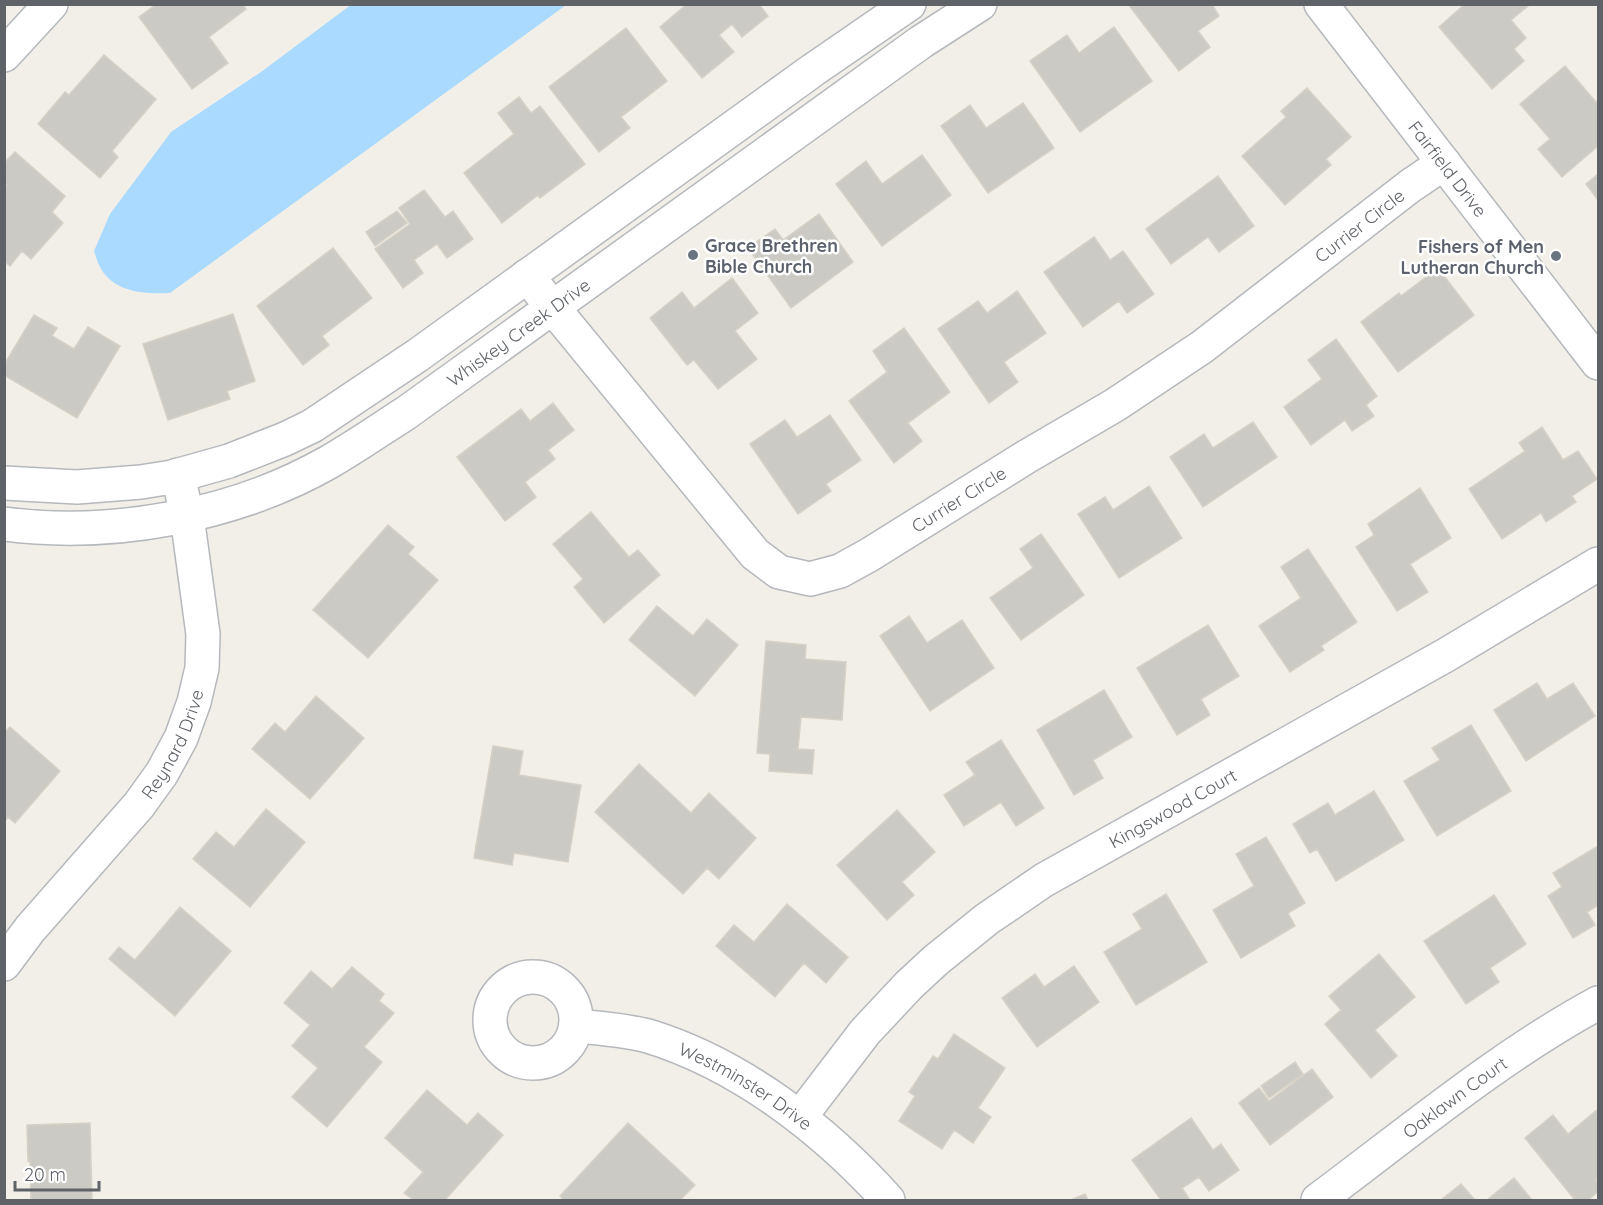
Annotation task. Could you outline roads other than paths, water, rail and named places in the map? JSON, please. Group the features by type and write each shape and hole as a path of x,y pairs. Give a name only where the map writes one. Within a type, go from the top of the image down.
{"street":[{"path":"4,55 51,4"},
{"path":"4,483 77,487 141,482 230,461 312,426 418,355 803,76 909,4"},
{"name":"Whiskey Creek Drive","path":"4,524 86,528 119,526 187,516 245,499 302,476 329,462 406,413 921,42 980,4"},
{"name":"Fairfield Drive","path":"1321,4 1599,363"},
{"name":"Currier Circle","path":"527,276 755,554 779,572 810,579 840,571 869,555 1026,457 1115,405 1202,347 1410,186 1444,163"},
{"name":"Reynard Drive","path":"4,964 30,929 139,805 162,773 181,738 194,702 202,668 203,634 187,516 178,475"},
{"name":"Kingswood Court","path":"800,1117 865,1032 909,985 987,919 1044,880 1446,656 1599,564"},
{"name":"Oaklawn Court","path":"1318,1200 1512,1056 1569,1019 1599,1003"},
{"name":"Westminster Drive","path":"576,1026 614,1029 646,1036 677,1046 743,1079 800,1117 841,1152 888,1200"}],"water":[{"path":"352,4 566,5 170,293 132,290 107,277 94,251 110,214 171,132 261,72"}],"place":[{"name":"Grace Brethren Bible Church","path":"693,255"},
{"name":"Fishers of Men Lutheran Church","path":"1556,256"}]}
